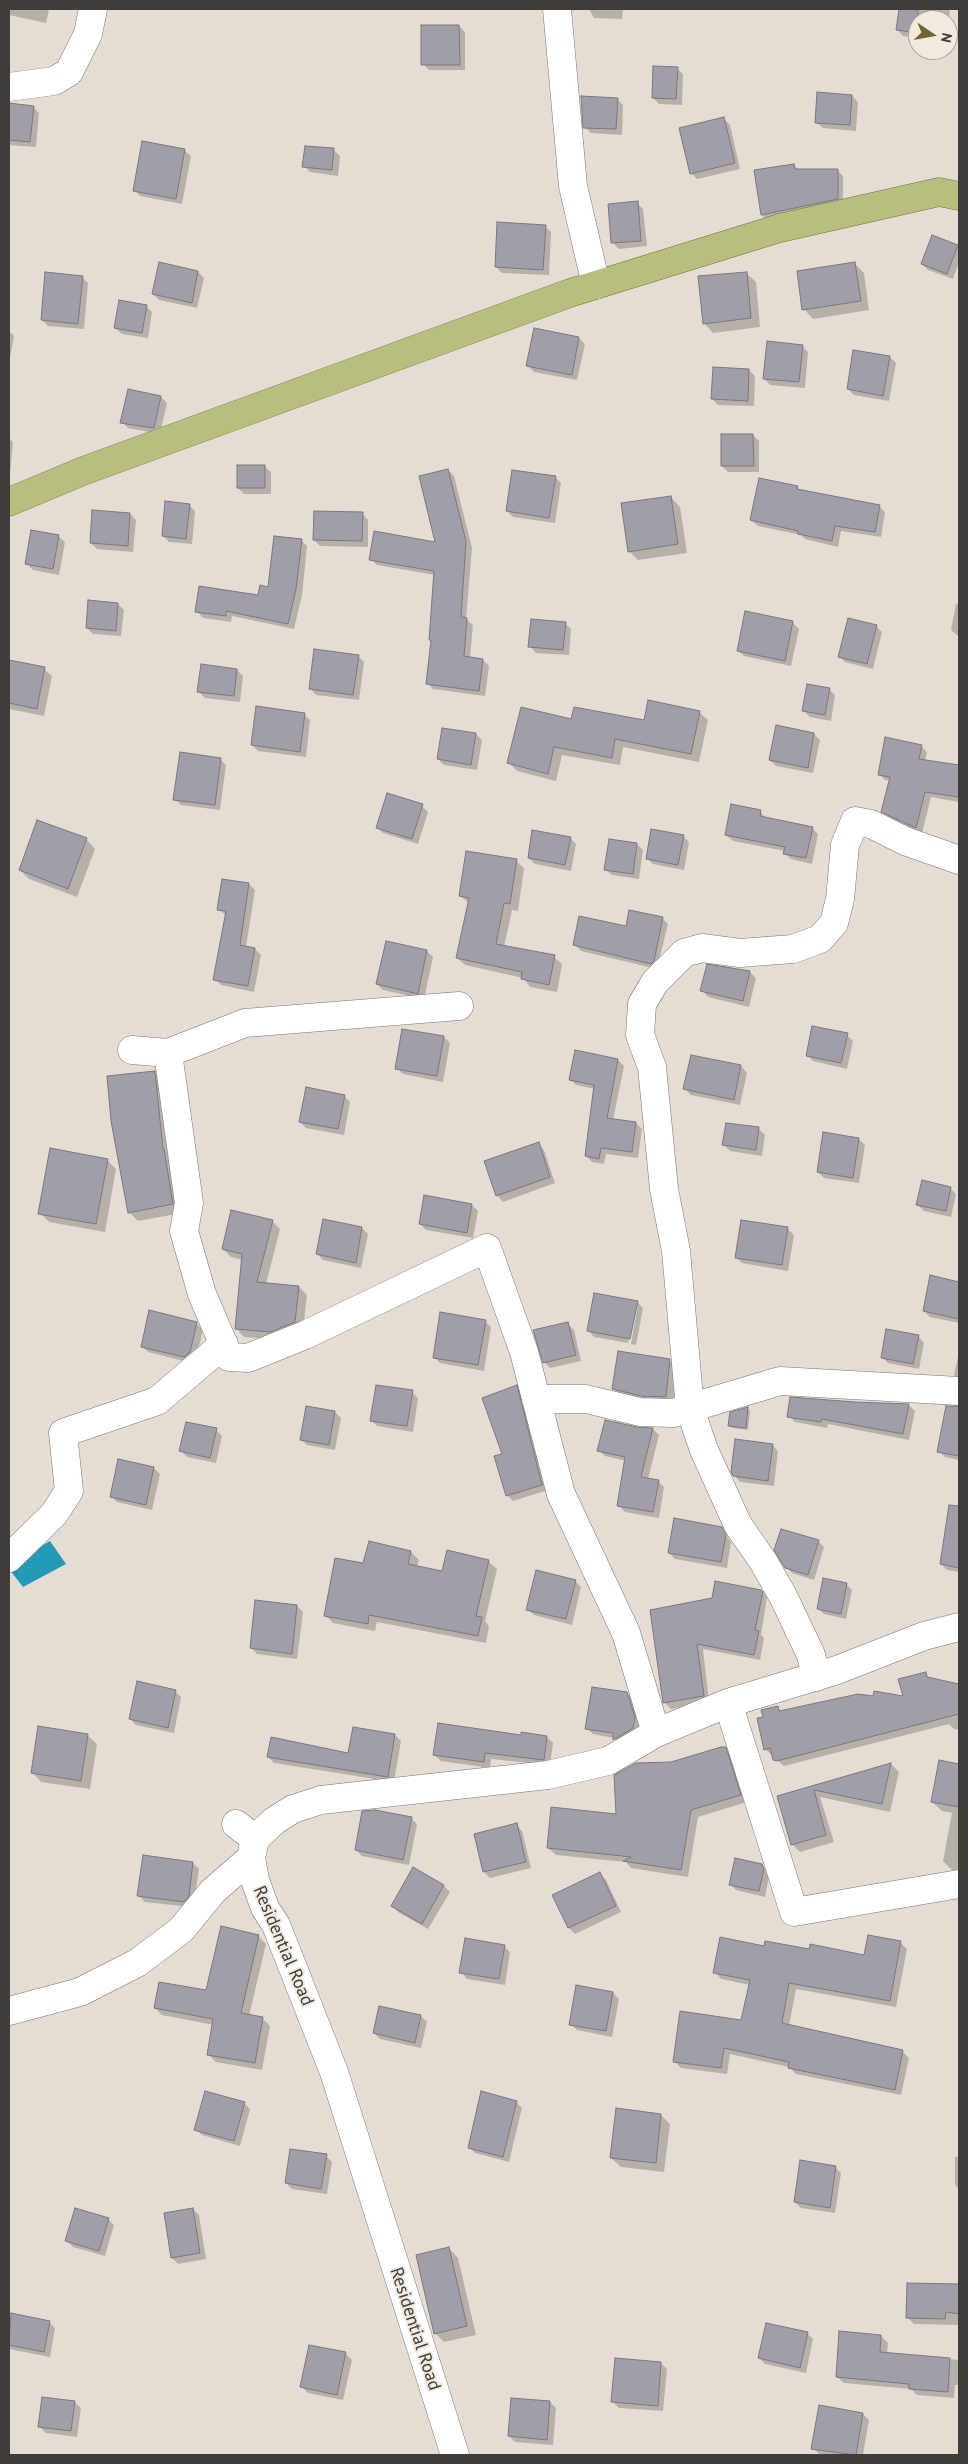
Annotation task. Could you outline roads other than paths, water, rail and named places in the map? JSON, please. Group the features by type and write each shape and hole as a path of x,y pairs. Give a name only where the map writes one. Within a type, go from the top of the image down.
{"main road":[{"path":"9,502 111,460 596,285 780,228 939,192 959,196"}],"street":[{"path":"9,87 54,80 69,72 88,34 93,9"},
{"path":"557,9 573,186 596,285"},
{"path":"816,1677 811,1655 784,1598 734,1516 704,1450 690,1409 676,1251 664,1189 652,1067 640,1035 642,1004 655,982 684,954 702,948 740,953 793,949 820,939 834,923 840,900 845,845 855,821 871,824 905,841 959,860"},
{"path":"132,1050 168,1053 246,1024 459,1006"},
{"path":"168,1053 189,1203 184,1231 202,1294 229,1358 248,1358 365,1308 487,1248 524,1352 561,1494 626,1633 656,1733"},
{"path":"9,1558 54,1514 69,1491 63,1433 157,1401 224,1344"},
{"path":"536,1399 586,1399 640,1412 673,1413 780,1381 959,1391"},
{"path":"9,2012 80,1992 137,1963 180,1930 213,1891 247,1840 293,1809 321,1800 548,1775 608,1761 656,1733 728,1703 816,1677 924,1636 959,1627"},
{"path":"728,1703 794,1912 959,1884"},
{"name":"Residential Road","path":"247,1840 255,1880 265,1908 276,1925 334,2072 455,2455"}],"water":[{"path":"50,1541 66,1564 23,1587 9,1569 9,1565"}]}
